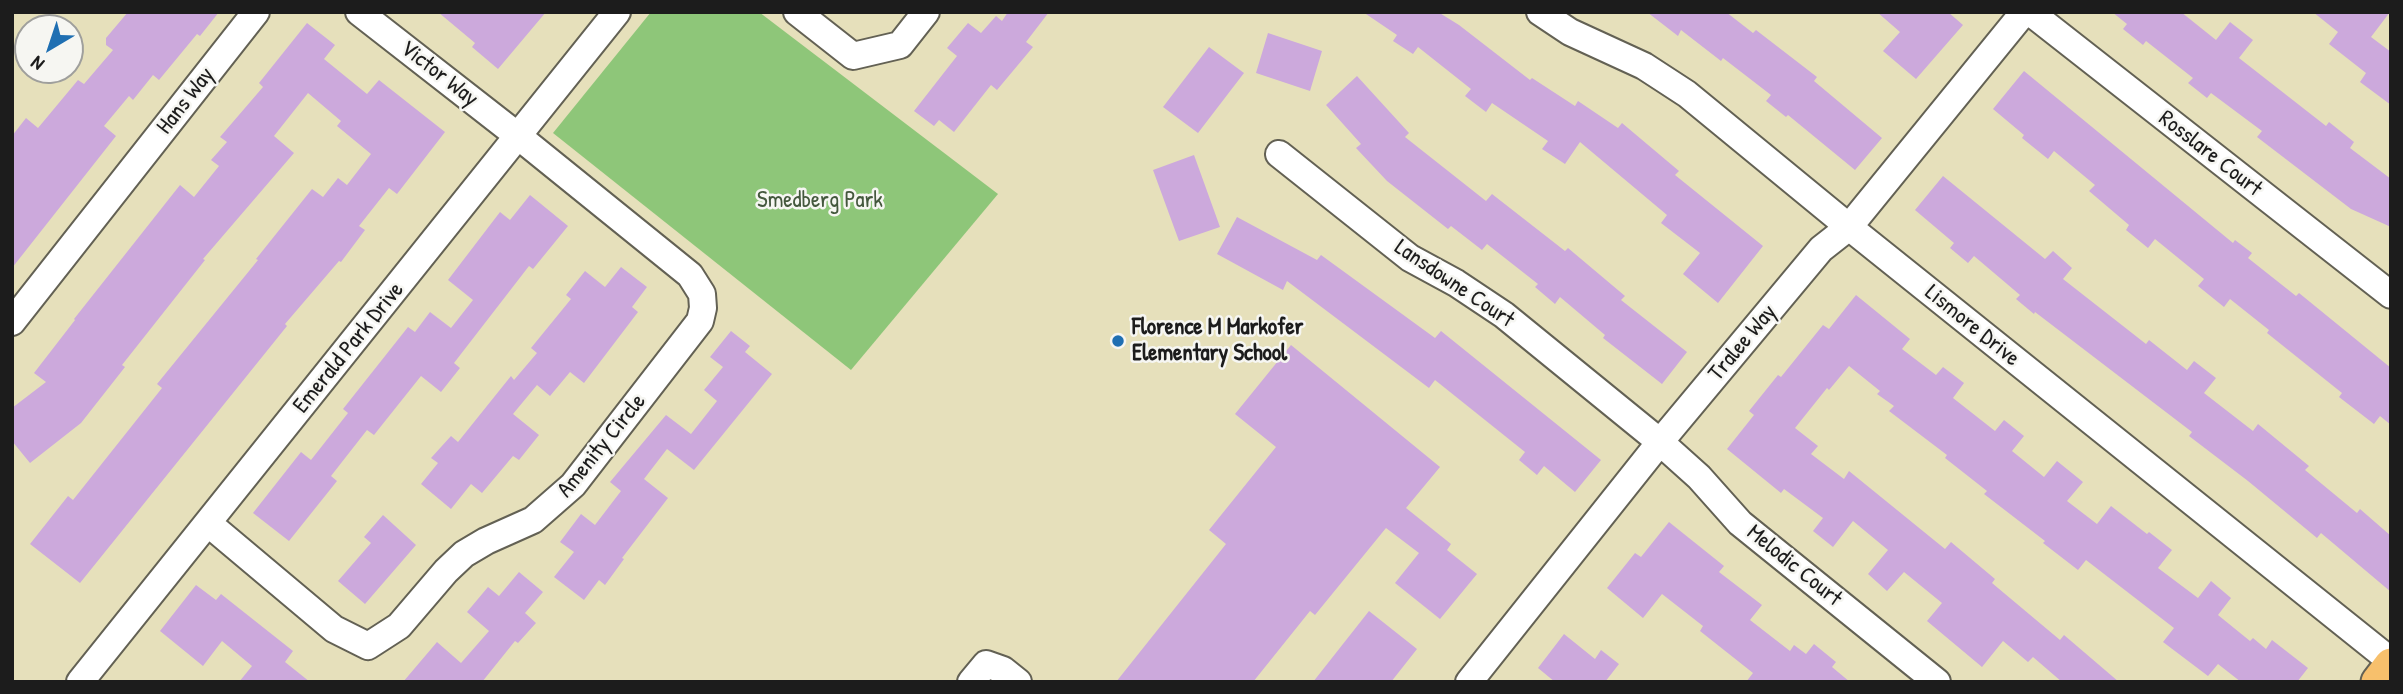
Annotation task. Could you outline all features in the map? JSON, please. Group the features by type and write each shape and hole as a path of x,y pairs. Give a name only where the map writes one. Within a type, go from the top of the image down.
{"main road":[{"path":"2378,682 2391,663"}],"street":[{"name":"Hans Way","path":"12,322 256,12"},
{"name":"Victor Way","path":"359,12 518,136"},
{"name":"Emerald Park Drive","path":"80,682 617,12"},
{"path":"797,12 853,57 900,45 926,12"},
{"name":"Lismore Drive","path":"1540,12 1570,32 1666,79 2391,663"},
{"name":"Tralee Way","path":"1472,681 1660,442 1821,249 1849,227 2024,12"},
{"name":"Rosslare Court","path":"2030,12 2391,295"},
{"name":"Amenity Circle","path":"209,524 334,629 368,646 399,626 464,554 533,520 573,485 694,331 703,308 702,294 690,275 518,136"},
{"name":"Lansdowne Court","path":"1279,154 1410,258 1456,283 1504,315 1660,442"},
{"name":"Melodic Court","path":"1660,442 1699,477 1740,523 1937,682"},
{"path":"971,682 986,664 1003,670 1018,682"}],"green space":[{"name":"Smedberg Park","path":"651,12 759,12 998,194 851,370 553,133"}],"building":[{"path":"128,12 219,12 159,80 153,75 133,100 129,96 104,126 116,136 12,268 12,136 26,118 38,128 75,84 84,84 113,50 106,45 106,38"},
{"path":"438,12 546,12 498,69 472,47 475,43"},
{"path":"1008,12 1049,12 1026,42 1033,47 997,90 991,85 954,132 939,120 934,126 914,111 957,56 947,48 968,23 981,33 996,16 1002,21"},
{"path":"1363,12 1438,12 1530,80 1532,78 1575,106 1578,101 1618,128 1622,123 1679,171 1675,175 1763,246 1718,303 1683,274 1700,253 1661,223 1667,215 1580,142 1565,164 1542,149 1548,141 1492,103 1486,112 1465,96 1471,89 1418,47 1413,54 1393,41 1397,35"},
{"path":"1647,12 1726,12 1753,33 1756,30 1817,77 1814,81 1882,138 1855,170 1788,115 1786,117 1766,101 1771,95 1723,58 1721,61 1681,30 1678,36"},
{"path":"1877,12 1948,12 1963,25 1916,79 1883,51 1900,32"},
{"path":"2112,12 2181,12 2216,40 2230,22 2253,40 2239,58 2326,126 2329,122 2354,142 2350,148 2391,179 2391,227 2351,209 2257,137 2262,131 2211,93 2207,98 2188,83 2193,78 2146,41 2143,45 2123,29 2127,24"},
{"path":"2313,12 2390,12 2371,37 2391,52 2391,105 2360,82 2366,73 2329,44 2338,32"},
{"path":"307,23 335,45 324,59 367,94 379,80 445,132 397,194 389,188 359,226 365,230 341,262 339,261 285,324 287,326 80,583 30,544 68,496 73,500 162,388 157,384 312,189 323,197 338,178 347,185 371,154 337,126 341,121 308,93 274,136 294,153 203,259 205,260 122,365 125,367 81,423 30,463 12,441 12,408 46,382 34,373 180,185 194,197 219,166 211,160 227,142 220,137 263,87 259,83"},
{"path":"1268,33 1322,51 1310,91 1256,73"},
{"path":"1209,47 1244,73 1198,133 1163,107"},
{"path":"2024,71 2233,243 2235,240 2252,253 2248,258 2296,296 2299,293 2391,368 2391,425 2380,416 2374,424 2339,397 2342,393 2267,333 2269,330 2230,299 2224,307 2198,286 2204,279 2155,239 2148,248 2126,230 2129,225 2089,191 2095,185 2054,151 2048,159 2022,138 2024,135 1993,109"},
{"path":"1357,76 1409,133 1405,137 1486,201 1492,194 1565,251 1568,248 1625,296 1621,300 1687,352 1662,384 1603,338 1605,335 1560,297 1555,304 1535,287 1538,284 1487,244 1482,250 1451,226 1448,229 1387,181 1356,148 1361,144 1326,105"},
{"path":"1194,155 1220,227 1179,241 1153,170"},
{"path":"1943,176 2045,259 2053,251 2072,268 2063,279 2146,344 2149,340 2187,370 2194,361 2216,378 2204,393 2253,431 2258,424 2309,466 2305,470 2357,513 2360,509 2391,536 2391,592 2321,533 2317,538 2189,436 2192,432 2035,312 2034,314 2016,299 2020,295 1974,256 1968,263 1950,248 1954,243 1915,210"},
{"path":"530,195 568,226 533,269 529,266 454,363 460,368 441,392 421,376 374,435 367,430 331,476 337,481 289,541 253,513 301,452 311,460 348,413 343,409 408,327 415,332 430,312 451,328 473,300 448,280 500,212 510,220"},
{"path":"1237,217 1317,260 1321,255 1435,338 1441,331 1601,460 1575,492 1544,466 1537,475 1519,460 1525,452 1435,380 1429,388 1287,281 1283,290 1217,254"},
{"path":"621,267 647,287 632,307 638,312 584,383 570,372 550,396 537,385 513,414 539,435 519,460 513,456 482,493 471,484 451,509 421,484 438,463 431,458 451,436 458,442 511,376 514,380 537,353 531,348 571,299 566,295 585,271 605,287"},
{"path":"1856,295 1910,339 1902,349 1936,375 1943,367 1964,383 1953,398 1995,431 2004,420 2024,436 2012,451 2044,477 2057,461 2083,482 2067,501 2097,524 2111,506 2172,550 2158,568 2198,598 2211,581 2231,598 2218,615 2250,641 2253,638 2266,649 2272,640 2308,668 2297,682 2241,682 2218,664 2208,676 2163,642 2174,628 2086,560 2078,570 2043,543 2045,541 1984,494 1987,491 1945,458 1947,455 1889,411 1894,406 1877,394 1880,391 1849,366 1829,390 1827,388 1795,428 1818,446 1811,454 1844,479 1849,471 1945,549 1951,542 1995,579 1992,583 2060,640 2064,635 2119,682 2062,682 2033,657 2028,662 2003,641 1982,667 1927,621 1942,603 1904,572 1887,591 1868,574 1888,550 1853,521 1833,547 1813,531 1823,518 1784,489 1781,493 1727,449 1754,415 1749,411 1778,375 1781,377 1823,325 1829,329"},
{"path":"731,331 750,346 745,352 772,374 694,470 667,449 644,479 668,498 605,585 599,580 584,600 554,577 574,552 560,542 581,514 595,525 621,491 610,482 666,415 691,434 717,401 704,390 723,367 710,357"},
{"path":"1291,345 1440,467 1406,508 1451,544 1447,550 1477,574 1440,619 1395,583 1419,553 1386,528 1315,615 1310,611 1253,682 1116,682 1226,544 1209,530 1276,447 1235,414"},
{"path":"383,515 416,545 365,604 338,581 371,543 364,537"},
{"path":"1669,522 1724,566 1719,572 1762,605 1750,620 1790,651 1794,645 1806,654 1814,644 1836,662 1832,667 1850,682 1746,682 1753,673 1700,631 1703,626 1662,594 1643,618 1607,588 1635,553 1641,557"},
{"path":"519,572 543,592 525,613 536,623 518,643 515,641 482,682 403,682 437,642 461,663 489,631 467,612 488,587 499,596"},
{"path":"196,585 216,600 221,594 293,651 285,662 310,682 239,682 252,666 222,641 203,666 160,631"},
{"path":"1369,611 1417,649 1391,682 1313,682"},
{"path":"1564,634 1595,659 1601,650 1619,664 1605,682 1555,682 1538,668"}],"place":[{"name":"Florence M Markofer Elementary School","path":"1118,341"}]}
